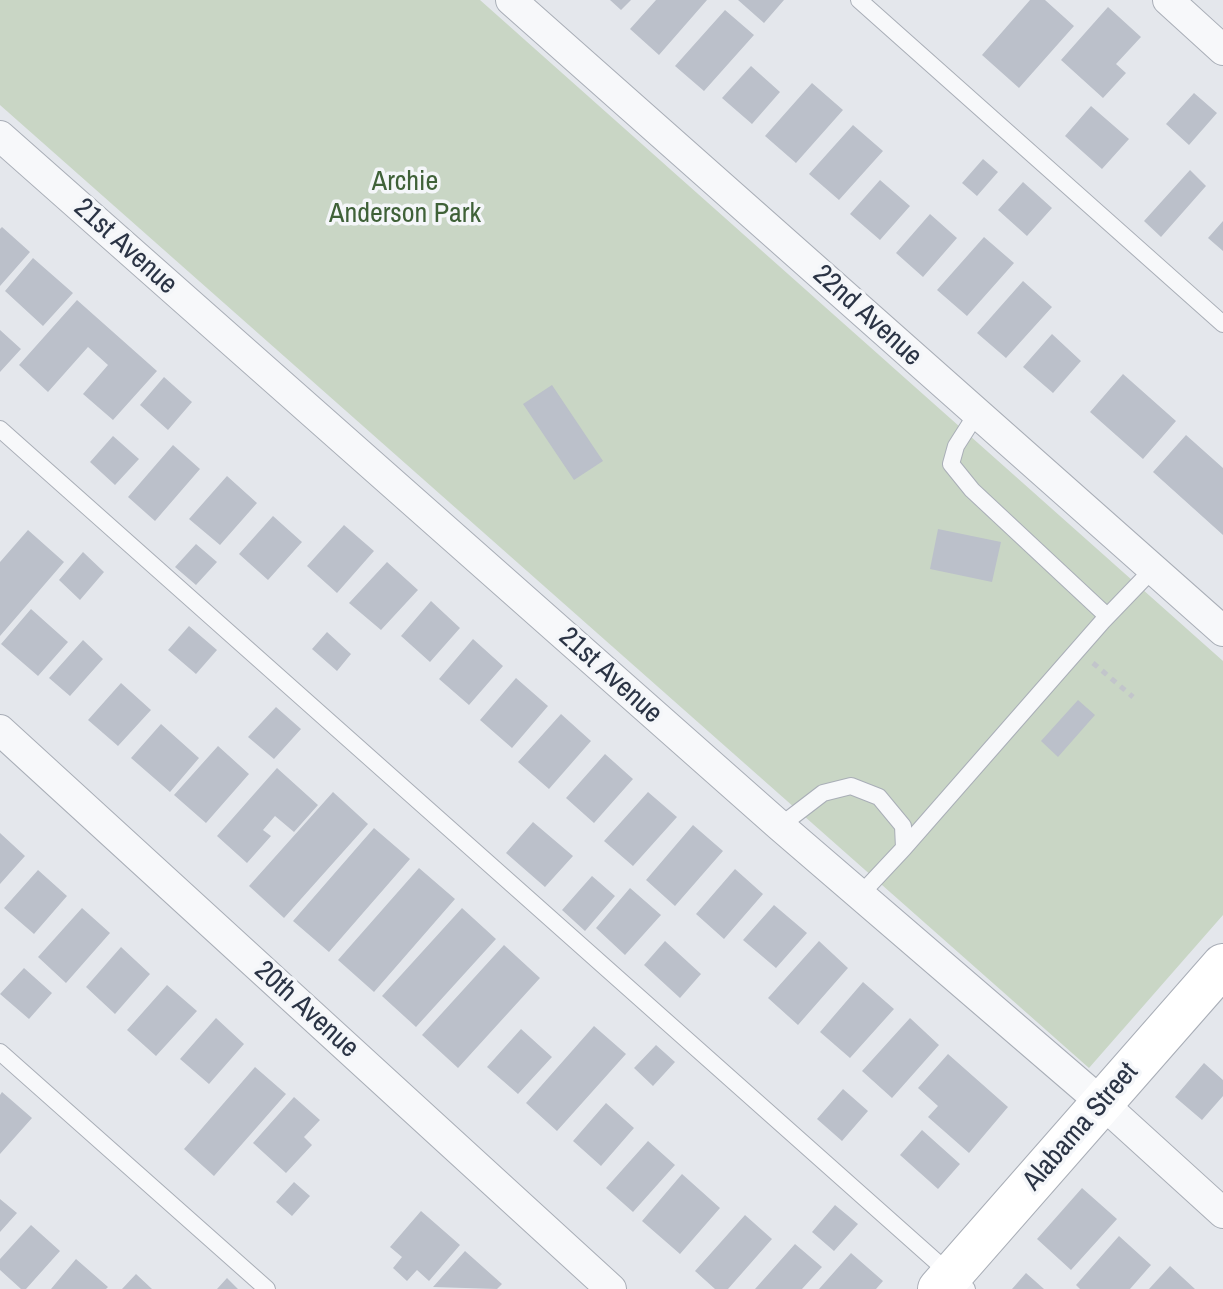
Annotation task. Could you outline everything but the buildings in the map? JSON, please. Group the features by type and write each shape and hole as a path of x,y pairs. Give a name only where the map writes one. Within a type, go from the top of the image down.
{"street":[{"name":"22nd Avenue","path":"511,0 1223,631"},
{"path":"1168,0 1223,50"},
{"name":"21st Avenue","path":"0,136 780,826 1102,1103 1223,1213"},
{"name":"20th Avenue","path":"0,730 611,1289"},
{"name":"Alabama Street","path":"952,1284 1102,1103 1223,965"}],"lane":[{"path":"859,0 1223,324"},
{"path":"977,413 956,446 951,464 972,490 1107,616"},
{"path":"0,429 952,1284"},
{"path":"860,895 1107,616 1153,569"},
{"path":"780,826 823,793 851,786 879,797 903,826 904,848"},
{"path":"0,1052 267,1289"}],"path":[{"path":"1077,650 1133,697"}],"green space":[{"name":"Archie Anderson Park","path":"0,0 480,0 1223,661 1223,915 1089,1068 0,105"}]}
